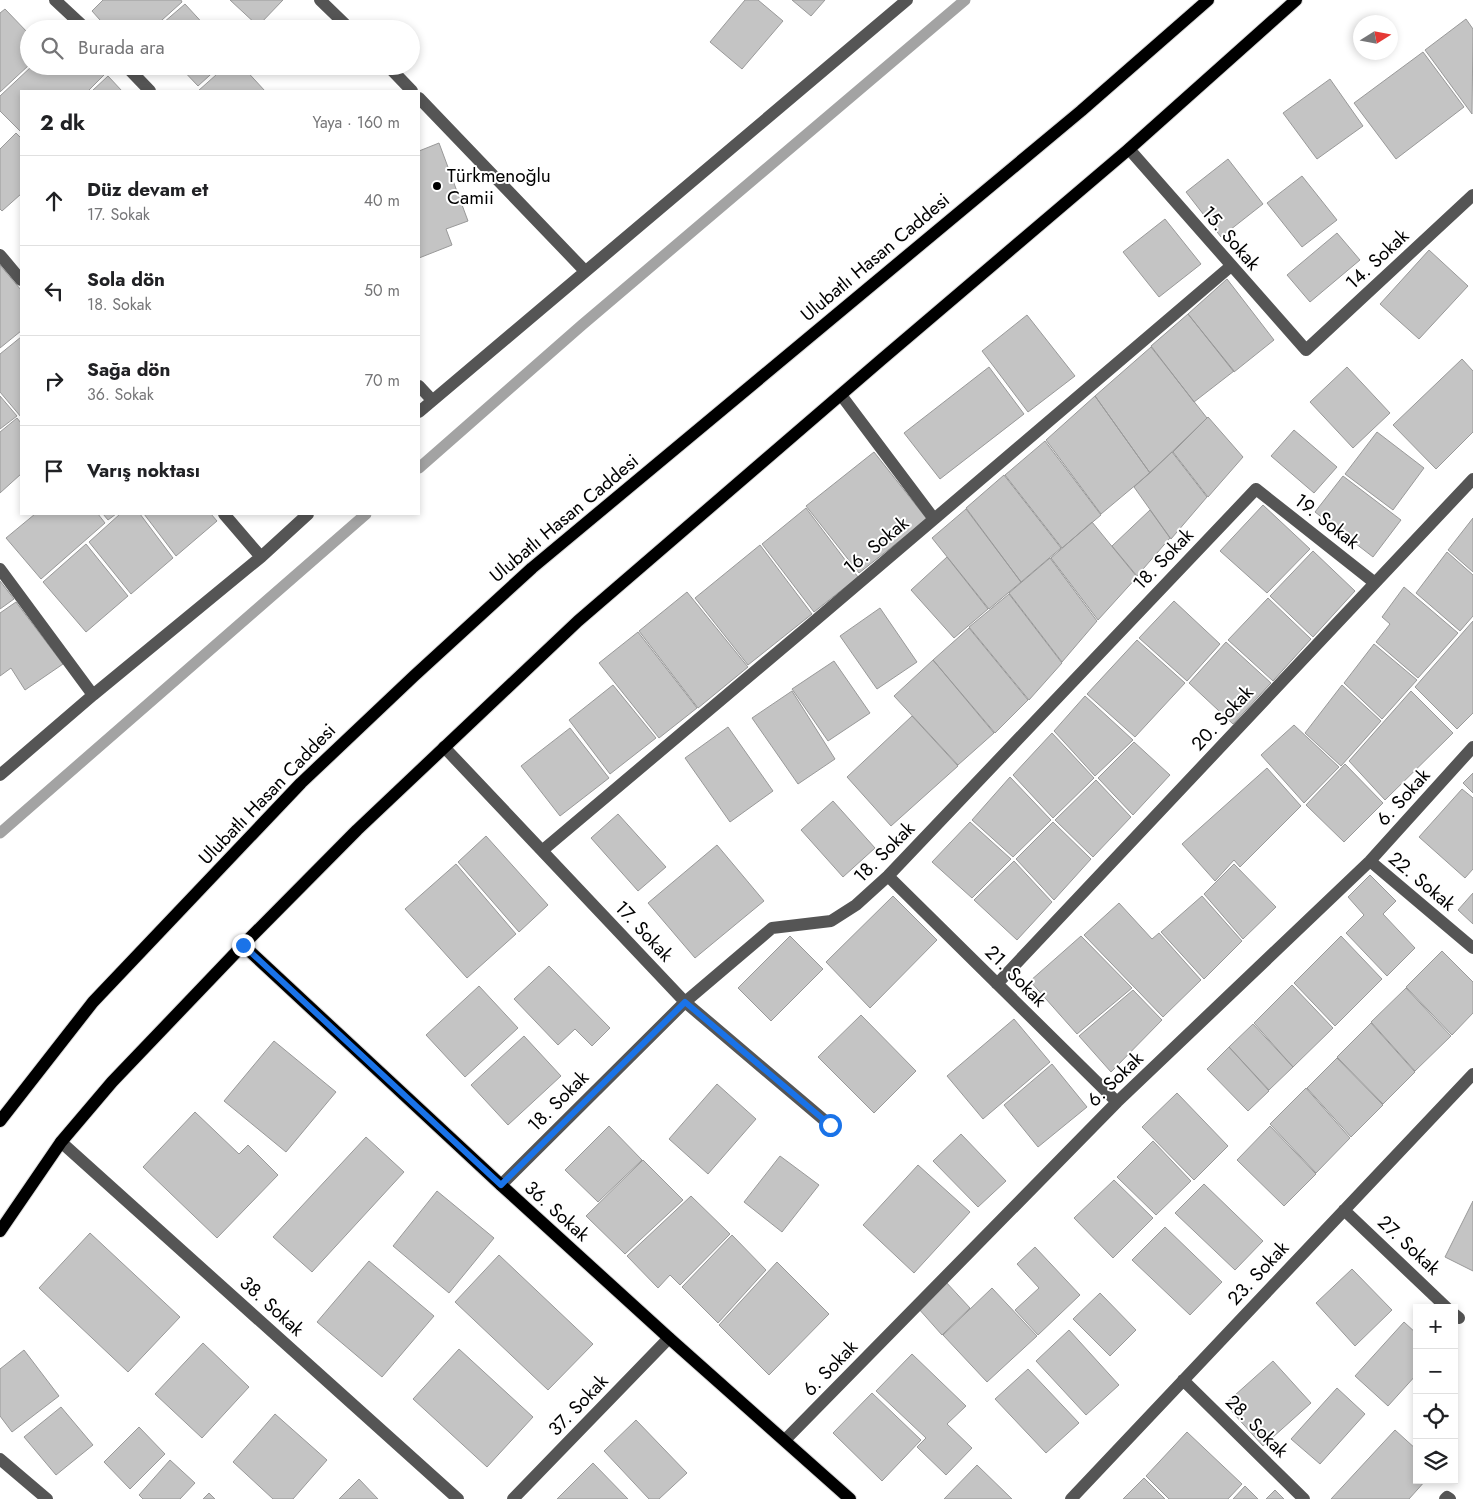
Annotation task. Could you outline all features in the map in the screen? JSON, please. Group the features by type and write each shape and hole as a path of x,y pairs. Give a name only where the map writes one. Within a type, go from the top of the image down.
{"main road":[{"name":"Ulubatlı Hasan Caddesi","path":"0,1121 93,1002 301,783 414,676 532,568 1073,117 1208,0"},
{"path":"0,1231 61,1142 112,1082 243,945 357,830 578,621 1130,150 1296,0"},
{"name":"36. Sokak","path":"243,945 501,1185 850,1499"}],"street":[{"path":"55,0 76,20"},
{"path":"320,0 341,20"},
{"path":"420,411 907,0"},
{"path":"135,75 149,90"},
{"path":"397,75 411,90"},
{"path":"420,99 585,271"},
{"name":"15. Sokak","path":"1130,150 1306,350"},
{"name":"14. Sokak","path":"1306,350 1473,195"},
{"path":"0,255 20,279"},
{"name":"16. Sokak","path":"543,850 1231,266"},
{"path":"420,387 432,400"},
{"path":"842,395 934,519"},
{"name":"20. Sokak","path":"997,984 1473,479"},
{"name":"19. Sokak","path":"1256,489 1375,583"},
{"name":"18. Sokak","path":"501,1185 685,1002 772,928 831,921 856,904 888,876 1256,489"},
{"path":"225,515 261,557"},
{"path":"0,774 261,557 307,515"},
{"path":"0,569 93,695"},
{"name":"17. Sokak","path":"444,748 543,850 685,1002 830,1125"},
{"name":"6. Sokak","path":"785,1440 1117,1102 1370,861 1473,748"},
{"name":"22. Sokak","path":"1370,861 1473,948"},
{"name":"21. Sokak","path":"888,876 1117,1102"},
{"name":"23. Sokak","path":"1071,1499 1473,1074"},
{"name":"38. Sokak","path":"61,1142 458,1499"},
{"name":"27. Sokak","path":"1344,1210 1443,1304"},
{"name":"37. Sokak","path":"513,1499 669,1338"},
{"name":"28. Sokak","path":"1184,1380 1304,1499"},
{"path":"0,1459 47,1499"},
{"path":"1445,1499 1447,1497 1450,1499"}],"building":[{"path":"103,0 181,0 182,2 162,20 100,20 92,11"},
{"path":"230,0 283,0 264,20 252,20"},
{"path":"745,0 758,0 783,21 742,69 710,42"},
{"path":"792,0 825,0 811,16"},
{"path":"185,4 200,20 166,20"},
{"path":"5,9 20,25 20,73 0,92 0,13"},
{"path":"1466,19 1473,29 1472,114 1425,50"},
{"path":"1423,52 1464,107 1396,159 1354,103"},
{"path":"22,75 104,75 89,90 20,90 20,131 0,111 0,96"},
{"path":"188,75 210,75 198,86"},
{"path":"216,75 250,75 264,90 199,90"},
{"path":"108,76 121,90 93,90"},
{"path":"1330,79 1363,126 1317,159 1283,113"},
{"path":"16,133 20,137 20,195 2,211 0,209 0,149"},
{"name":"Türkmenoğlu Camii","path":"439,143 468,221 446,229 452,245 420,258 420,151"},
{"path":"1228,159 1263,204 1221,237 1186,192"},
{"path":"1302,176 1337,220 1302,247 1267,203"},
{"path":"1165,219 1201,264 1159,297 1123,252"},
{"path":"1337,233 1360,260 1310,302 1287,275"},
{"path":"1429,250 1468,286 1419,339 1380,304"},
{"path":"0,265 20,289 20,332 0,348"},
{"path":"1227,279 1274,340 1234,372 1188,314"},
{"path":"1188,314 1234,371 1194,402 1151,346"},
{"path":"1027,315 1075,376 1028,412 982,351"},
{"path":"20,338 20,416 0,392 0,354"},
{"path":"1151,347 1207,418 1150,473 1095,396"},
{"path":"1462,359 1473,371 1473,432 1436,469 1393,425"},
{"path":"989,367 1024,414 940,479 904,433"},
{"path":"1347,367 1390,413 1353,448 1310,402"},
{"path":"0,396 17,416 0,429"},
{"path":"1095,396 1150,473 1101,514 1046,440"},
{"path":"1208,417 1243,457 1208,497 1173,452"},
{"path":"17,418 20,422 20,475 0,493 0,432"},
{"path":"1294,430 1337,467 1314,493 1271,456"},
{"path":"1377,432 1424,468 1393,510 1345,474"},
{"path":"1045,441 1101,515 1062,548 1005,475"},
{"path":"874,452 927,519 859,573 806,506"},
{"path":"1172,452 1207,497 1171,539 1134,487"},
{"path":"1004,475 1061,548 1021,582 966,508"},
{"path":"1343,476 1401,520 1373,557 1315,512"},
{"path":"1263,505 1310,549 1267,593 1220,551"},
{"path":"806,508 858,577 814,612 762,544"},
{"path":"966,509 1021,582 989,609 932,538"},
{"path":"1150,510 1170,538 1137,576 1112,546"},
{"path":"34,515 99,515 105,523 41,579 6,538"},
{"path":"104,515 115,515 108,520"},
{"path":"119,515 141,515 173,558 131,594 89,542"},
{"path":"145,515 212,515 217,521 176,556"},
{"path":"1473,518 1473,572 1448,550"},
{"path":"1092,522 1137,577 1098,620 1051,558"},
{"path":"86,544 128,596 86,632 43,582"},
{"path":"760,545 812,614 748,665 695,598"},
{"path":"1313,551 1355,591 1313,637 1270,596"},
{"path":"1447,552 1473,575 1473,616 1460,631 1416,593"},
{"path":"947,557 988,609 954,638 911,590"},
{"path":"1050,558 1097,621 1062,662 1009,593"},
{"path":"0,581 14,599 0,609"},
{"path":"1404,587 1458,633 1418,678 1376,642 1390,624 1382,617"},
{"path":"687,592 748,667 698,708 639,631"},
{"path":"1009,594 1062,663 1029,700 969,627"},
{"path":"1268,598 1311,639 1273,681 1228,640"},
{"path":"1174,601 1220,644 1187,681 1139,638"},
{"path":"16,602 63,664 25,690 11,668 0,676 0,613"},
{"path":"880,608 917,662 877,689 840,636"},
{"path":"1473,621 1473,713 1457,729 1415,687"},
{"path":"969,628 1028,700 995,733 933,660"},
{"path":"638,632 697,708 659,738 599,663"},
{"path":"1137,640 1185,683 1135,737 1087,694"},
{"path":"1226,642 1271,683 1233,724 1189,683"},
{"path":"1374,644 1417,680 1382,719 1344,683"},
{"path":"933,660 994,733 958,765 894,696"},
{"path":"834,661 870,713 828,741 792,689"},
{"path":"613,685 656,738 610,774 569,720"},
{"path":"1342,685 1381,721 1341,766 1305,733"},
{"path":"792,691 835,759 798,784 752,718"},
{"path":"1411,691 1453,733 1385,800 1349,761"},
{"path":"1085,696 1133,740 1095,776 1054,731"},
{"path":"912,716 958,766 891,826 847,777"},
{"path":"1294,725 1339,767 1304,803 1261,755"},
{"path":"728,727 773,791 730,822 685,758"},
{"path":"570,728 609,778 560,816 521,766"},
{"path":"1052,733 1094,778 1053,818 1013,775"},
{"path":"1134,742 1170,775 1133,815 1098,778"},
{"path":"1345,764 1383,803 1344,842 1306,805"},
{"path":"1267,768 1301,806 1240,867 1234,860 1215,881 1182,844"},
{"path":"1473,773 1473,793 1463,783"},
{"path":"1010,777 1051,820 1013,857 972,820"},
{"path":"1096,780 1131,817 1093,857 1055,820"},
{"path":"1462,789 1473,798 1473,869 1465,878 1419,837"},
{"path":"833,801 875,848 843,877 801,830"},
{"path":"618,814 666,867 638,891 591,838"},
{"path":"970,822 1011,859 972,898 932,862"},
{"path":"1053,822 1091,859 1054,900 1016,859"},
{"path":"486,836 548,905 519,932 458,862"},
{"path":"717,845 764,901 695,958 648,903"},
{"path":"1014,861 1052,902 1017,940 974,900"},
{"path":"456,864 516,934 467,978 405,909"},
{"path":"1234,864 1276,907 1243,939 1204,894"},
{"path":"1370,875 1396,901 1383,914 1415,948 1387,976 1346,933 1364,915 1348,897"},
{"path":"1473,893 1473,924 1458,910"},
{"path":"893,896 937,940 870,1008 826,962"},
{"path":"1202,896 1242,941 1204,979 1161,932"},
{"path":"1119,903 1152,939 1159,933 1201,980 1163,1017 1084,935"},
{"path":"790,936 823,969 771,1021 738,988"},
{"path":"1081,936 1132,988 1077,1034 1030,981"},
{"path":"1341,936 1382,979 1335,1026 1294,983"},
{"path":"1442,951 1473,982 1473,1013 1452,1035 1406,987"},
{"path":"549,966 610,1028 592,1046 575,1029 558,1045 514,999"},
{"path":"1292,985 1333,1028 1293,1067 1254,1023"},
{"path":"479,986 518,1028 465,1077 426,1035"},
{"path":"1406,988 1451,1036 1415,1071 1371,1022"},
{"path":"1133,990 1162,1020 1111,1072 1079,1036"},
{"path":"861,1015 916,1071 874,1113 818,1057"},
{"path":"1014,1019 1050,1062 983,1119 947,1076"},
{"path":"1371,1023 1415,1072 1383,1104 1337,1057"},
{"path":"1253,1024 1293,1067 1269,1090 1229,1047"},
{"path":"524,1036 561,1076 508,1125 471,1085"},
{"path":"274,1041 336,1092 286,1152 224,1101"},
{"path":"1229,1047 1269,1091 1248,1111 1207,1069"},
{"path":"1337,1058 1383,1105 1351,1137 1307,1088"},
{"path":"1052,1064 1087,1107 1038,1147 1004,1105"},
{"path":"717,1084 756,1119 708,1174 669,1139"},
{"path":"1306,1088 1350,1138 1316,1173 1270,1124"},
{"path":"1177,1093 1228,1146 1194,1180 1142,1127"},
{"path":"195,1112 239,1154 248,1145 278,1175 217,1238 143,1167"},
{"path":"609,1126 642,1160 598,1202 565,1170"},
{"path":"1270,1126 1316,1174 1284,1206 1237,1160"},
{"path":"961,1134 1006,1181 978,1207 933,1161"},
{"path":"366,1137 404,1172 312,1272 273,1237"},
{"path":"1153,1141 1191,1181 1156,1215 1117,1177"},
{"path":"780,1156 819,1185 782,1232 744,1202"},
{"path":"643,1160 683,1200 625,1254 586,1216"},
{"path":"918,1165 970,1212 914,1273 863,1225"},
{"path":"1114,1180 1153,1218 1113,1258 1074,1218"},
{"path":"1204,1184 1263,1241 1235,1270 1175,1213"},
{"path":"437,1191 494,1238 449,1293 393,1246"},
{"path":"691,1196 730,1234 680,1285 670,1275 658,1288 627,1256"},
{"path":"1473,1201 1473,1271 1445,1257"},
{"path":"1165,1227 1222,1282 1190,1315 1132,1260"},
{"path":"90,1233 180,1317 128,1372 39,1288"},
{"path":"732,1235 766,1270 718,1323 682,1287"},
{"path":"1035,1247 1080,1295 1038,1335 1015,1310 1039,1288 1017,1264"},
{"path":"499,1255 593,1344 548,1390 455,1302"},
{"path":"369,1261 434,1316 382,1377 317,1322"},
{"path":"777,1262 829,1314 769,1375 719,1325"},
{"path":"1352,1269 1392,1310 1355,1346 1316,1303"},
{"path":"945,1281 970,1308 942,1335 918,1308"},
{"path":"992,1288 1037,1336 987,1382 943,1335"},
{"path":"1100,1293 1136,1330 1110,1356 1073,1319"},
{"path":"1404,1322 1413,1330 1413,1378 1388,1406 1355,1376"},
{"path":"1069,1330 1119,1385 1086,1415 1036,1361"},
{"path":"203,1343 249,1387 202,1438 155,1394"},
{"path":"459,1349 533,1417 487,1467 413,1399"},
{"path":"24,1350 59,1396 12,1432 0,1416 0,1369"},
{"path":"912,1354 966,1406 947,1424 972,1448 946,1475 917,1447 926,1438 876,1391"},
{"path":"1273,1361 1311,1403 1263,1446 1225,1404"},
{"path":"1028,1369 1079,1423 1046,1453 995,1399"},
{"path":"1337,1388 1365,1414 1320,1464 1291,1439"},
{"path":"872,1393 921,1440 882,1481 833,1433"},
{"path":"61,1407 93,1445 56,1475 24,1437"},
{"path":"275,1414 327,1460 293,1499 273,1499 233,1462"},
{"path":"636,1420 687,1473 659,1499 649,1499 604,1451"},
{"path":"139,1427 165,1454 130,1489 104,1462"},
{"path":"1395,1430 1413,1446 1413,1484 1422,1484 1409,1499 1331,1499"},
{"path":"1187,1432 1242,1484 1228,1499 1169,1499 1146,1476"},
{"path":"170,1460 195,1483 180,1499 143,1499 139,1495"},
{"path":"593,1463 628,1499 557,1499"},
{"path":"977,1465 1012,1499 944,1499"},
{"path":"1144,1478 1165,1499 1123,1499"},
{"path":"359,1479 378,1499 339,1499"},
{"path":"1245,1486 1258,1499 1233,1499"},
{"path":"1275,1490 1284,1499 1266,1499"},
{"path":"209,1493 215,1499 203,1499"}],"waterway":[{"path":"420,467 582,325 965,0"},
{"path":"0,833 365,515"}],"place":[{"name":"Türkmenoğlu Camii","path":"437,186"}],"route":[{"path":"243,945 501,1185 685,1002 830,1125"}]}
